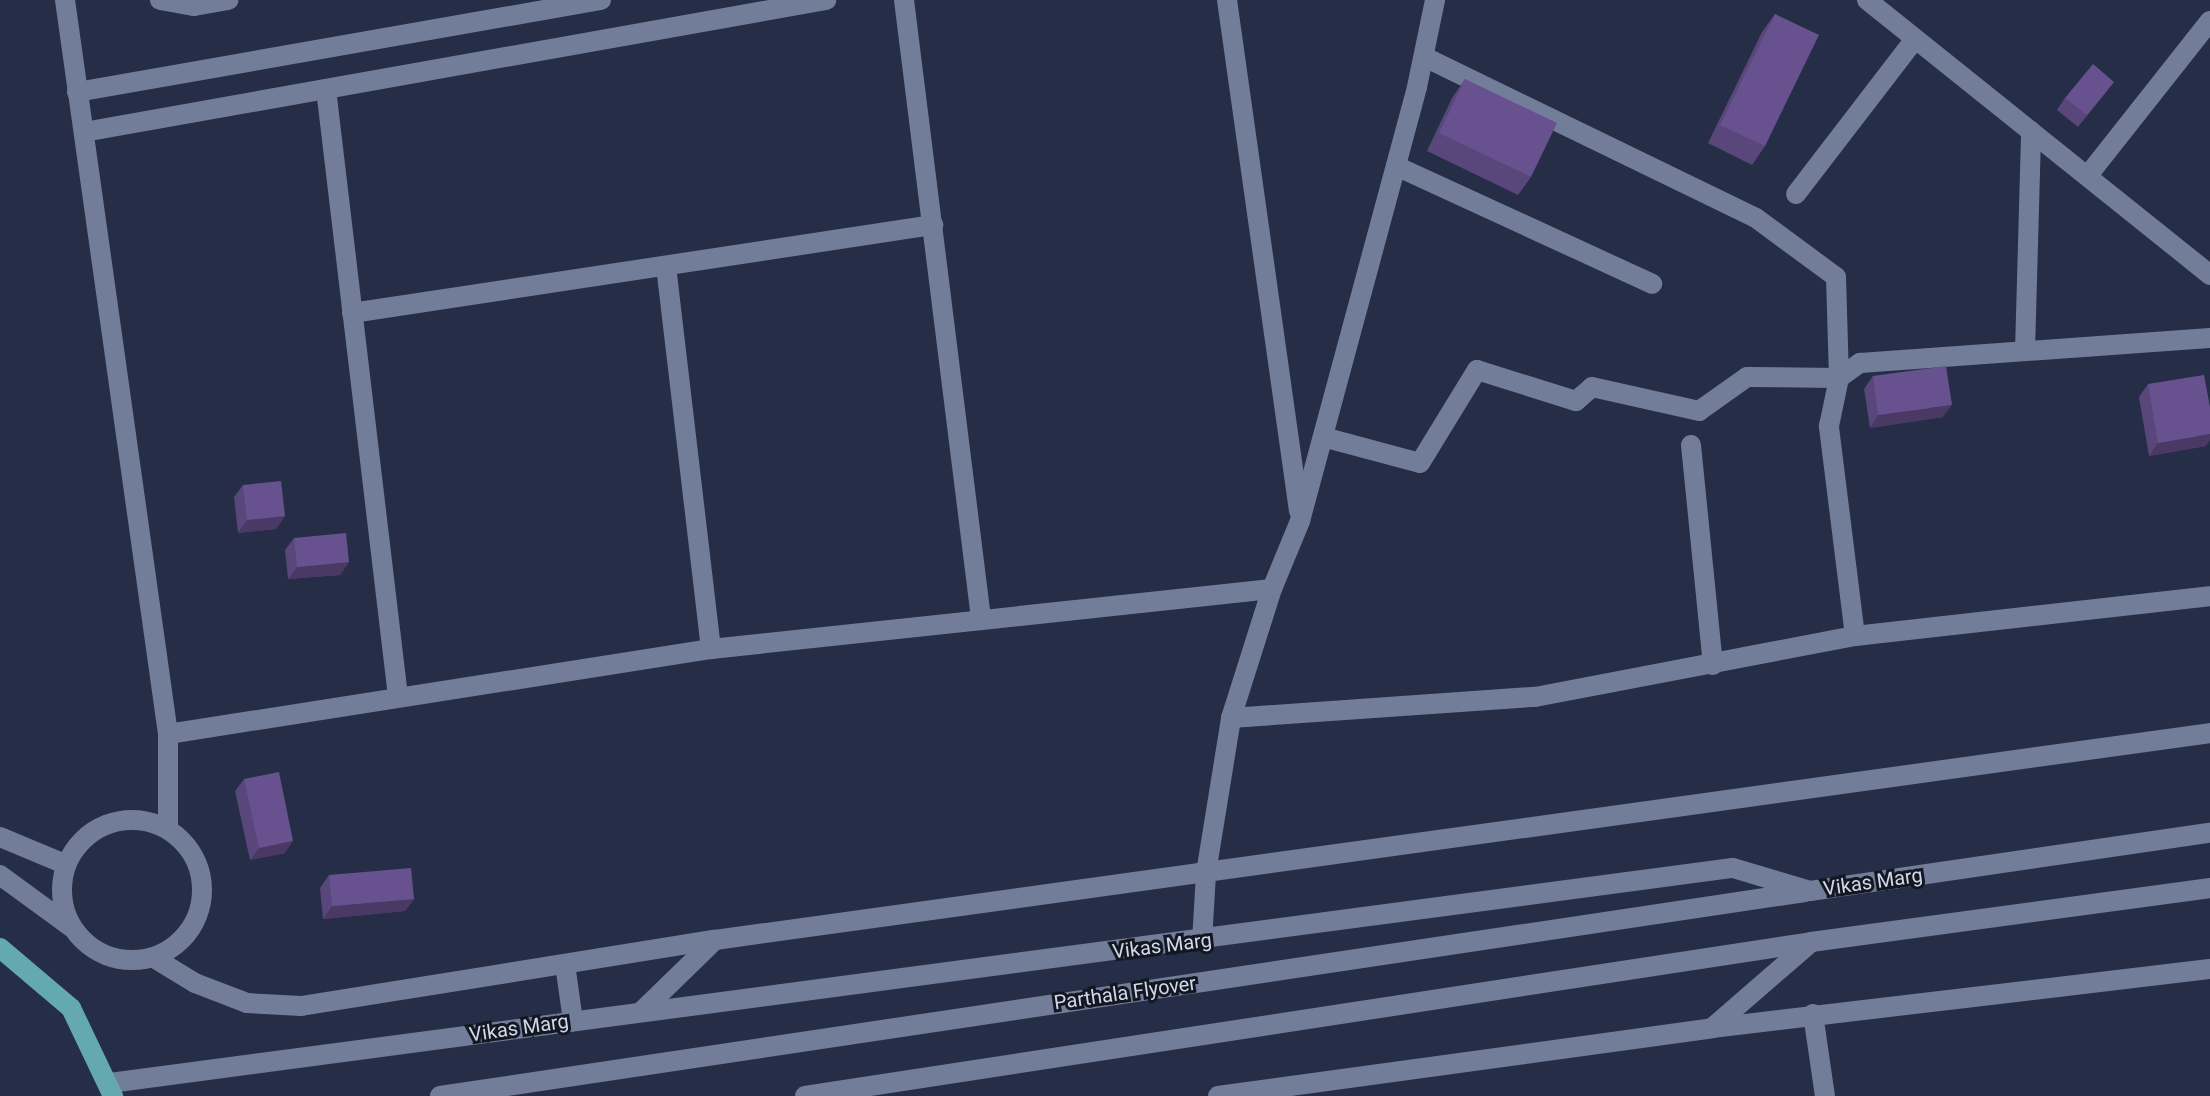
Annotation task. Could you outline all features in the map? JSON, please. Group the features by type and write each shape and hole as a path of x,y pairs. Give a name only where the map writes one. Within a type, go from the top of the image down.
{"main road":[{"path":"0,948 71,1008 112,1089"}],"street":[{"path":"65,0 168,734 168,829"},
{"path":"160,0 194,6 228,0"},
{"path":"77,92 601,0"},
{"path":"84,132 826,0"},
{"path":"904,0 981,618"},
{"path":"1227,0 1300,521"},
{"path":"1202,941 1206,873 1231,718 1272,589 1300,521 1396,166 1435,0"},
{"path":"1867,0 2089,174 2210,275"},
{"path":"2089,174 2210,21"},
{"path":"1796,194 1915,39"},
{"path":"1424,57 1756,218 1836,277 1839,378 1829,426 1855,636"},
{"path":"326,89 398,696"},
{"path":"2025,351 2031,131"},
{"path":"1396,166 1652,284"},
{"path":"352,313 933,225"},
{"path":"666,266 711,649"},
{"path":"1323,437 1420,463 1477,370 1576,401 1592,387 1699,411 1747,377 1839,378 1860,363 2210,338"},
{"path":"1691,445 1713,665"},
{"path":"168,734 711,649 1272,589"},
{"path":"1231,718 1535,697 1855,636 2210,596"},
{"path":"0,875 107,957 154,958 195,983 271,1007 715,940 2210,733"},
{"path":"71,927 61,892 65,864 83,839 102,826 146,820 168,829 186,843 203,886 191,930 154,958"},
{"name":"Vikas Marg","path":"112,1089 573,1021 1202,941 1733,868 1810,891 2210,833"},
{"path":"0,837 65,864"},
{"path":"805,1096 1811,942 2210,888"},
{"name":"Parthala Flyover","path":"440,1096 1810,891"},
{"path":"641,1012 715,940"},
{"path":"1712,1028 1811,942"},
{"path":"565,964 573,1021"},
{"path":"1218,1096 1813,1014 2210,969"},
{"path":"1813,1014 1825,1096"}],"building":[{"path":"1775,14 1819,35 1765,146 1720,125"},
{"path":"2093,64 2114,82 2087,115 2065,98"},
{"path":"1465,79 1557,123 1531,177 1439,133"},
{"path":"1946,366 1952,405 1878,415 1873,376"},
{"path":"2204,375 2210,407 2210,434 2158,443 2148,384"},
{"path":"281,481 285,516 247,520 243,485"},
{"path":"346,533 349,562 297,567 294,538"},
{"path":"279,772 293,841 259,848 244,779"},
{"path":"411,868 414,899 332,906 329,875"}]}
